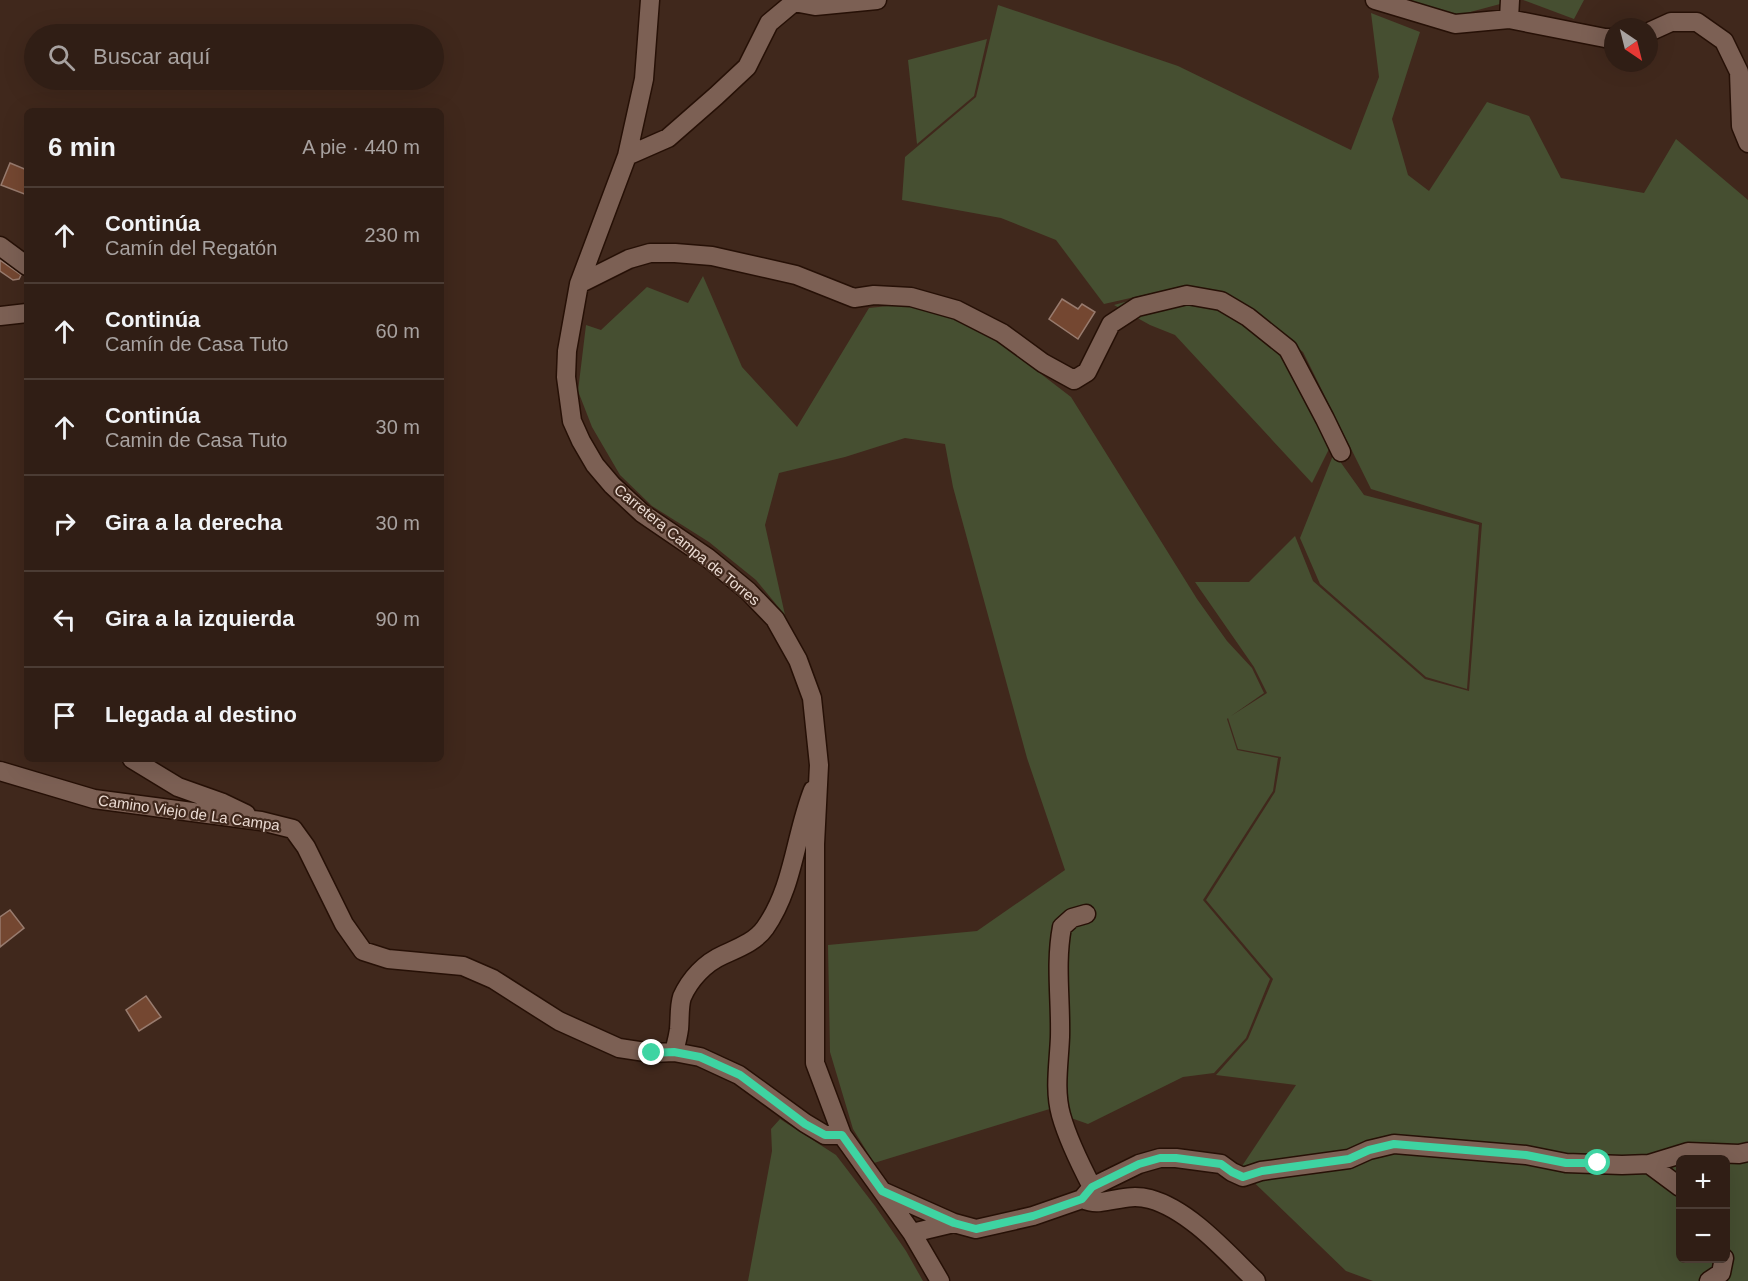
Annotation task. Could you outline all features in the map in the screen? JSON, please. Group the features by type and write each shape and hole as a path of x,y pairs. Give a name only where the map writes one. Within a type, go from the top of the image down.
{"street":[{"name":"Carretera Campa de Torres","path":"650,0 644,79 627,156 579,284 567,351 566,377 572,421 595,465 612,485 642,513 708,558 748,591 775,619 798,660 812,698 819,765 815,856 815,1063 842,1135 912,1233 940,1281"},
{"path":"627,156 668,138 716,96 747,67 769,23 793,1 815,6 877,0"},
{"path":"1375,0 1455,24 1509,19 1604,38"},
{"path":"1509,19 1510,0"},
{"path":"1658,28 1671,22 1697,22 1724,41 1739,72 1741,126 1748,143"},
{"path":"0,246 24,264"},
{"path":"579,284 629,259 650,253 712,256 796,274 854,298 874,295 911,297 957,310 1002,333 1043,363 1074,380 1087,372 1111,324 1137,307 1187,295 1221,301 1248,317 1288,349 1341,452"},
{"path":"0,316 24,313"},
{"path":"137,762 178,787 223,803 261,821"},
{"name":"Camino Viejo de La Campa","path":"0,771 93,800 261,821 293,829 306,847 344,924 363,951 388,959 464,966 493,979 559,1021 619,1048 652,1053 674,1052 700,1057 740,1075 805,1124 825,1135 842,1135"},
{"path":"674,1052 679,1031 682,998 692,981 704,966 749,943 763,930 771,918 790,874 804,811 819,777"},
{"path":"1086,914 1072,918 1062,927 1058,960 1060,1037 1057,1080 1061,1114 1087,1193 1098,1203 1125,1196 1150,1199 1171,1208 1200,1227 1256,1281"},
{"path":"882,1191 954,1223 976,1229 1033,1216 1087,1193 1139,1164 1160,1158 1221,1164 1243,1177 1262,1171 1349,1159 1369,1150 1394,1144 1526,1155 1566,1163 1649,1164 1688,1152 1739,1154 1748,1152"},
{"path":"1649,1164 1676,1184"},
{"path":"912,1233 954,1223"},
{"path":"1709,1281 1721,1273 1723,1263"}],"green space":[{"path":"1409,0 1515,0 1448,18"},
{"path":"1523,0 1584,0 1574,19"},
{"path":"998,5 1178,66 1351,150 1379,77 1371,13 1420,32 1392,119 1408,175 1429,191 1487,102 1529,116 1561,178 1644,193 1676,139 1748,200 1748,1281 1373,1281 1346,1271 1240,1169 1296,1085 1216,1075 1248,1039 1273,979 1206,900 1275,792 1281,757 1238,749 1228,718 1237,750 1278,758 1273,791 1203,900 1270,979 1246,1038 1214,1073 1183,1077 1088,1124 1071,1118 1066,1104 874,1163 853,1129 830,1052 828,945 977,931 1065,870 1027,758 953,487 945,444 905,438 845,457 779,473 765,525 785,615 756,580 709,542 652,506 620,475 592,427 578,391 586,325 601,330 647,287 688,303 703,276 742,367 797,427 869,308 917,303 976,324 1071,397 1197,599 1227,641 1252,668 1264,693 1231,716 1267,693 1254,667 1195,582 1249,582 1295,536 1313,581 1425,679 1469,691 1482,523 1371,489 1303,352 1243,303 1188,285 1104,304 1056,240 1001,218 902,200 905,157 976,97"},
{"path":"987,39 974,96 917,144 908,60"},
{"path":"1132,300 1242,305 1301,353 1315,382 1329,449 1312,483 1175,335 1150,325 1114,305"},
{"path":"1334,453 1364,495 1479,525 1467,689 1426,677 1320,584 1300,538"},
{"path":"780,1119 836,1155 875,1206 906,1251 923,1281 748,1281 772,1151 771,1129"}],"building":[{"path":"10,163 24,169 24,194 1,185"},
{"path":"0,260 21,275 19,279 13,280 0,271"},
{"path":"1062,299 1078,309 1082,304 1095,312 1078,339 1049,319"},
{"path":"10,910 24,928 0,947 0,917"},
{"path":"146,996 161,1017 139,1031 126,1010"}],"route":[{"path":"652,1053 674,1052 700,1057 740,1075 805,1124 825,1135 842,1135 882,1191 954,1223 976,1229 1033,1216 1082,1199 1092,1187 1139,1164 1160,1158 1221,1164 1243,1177 1262,1171 1349,1159 1369,1150 1394,1144 1526,1155 1566,1163 1598,1163"}]}
